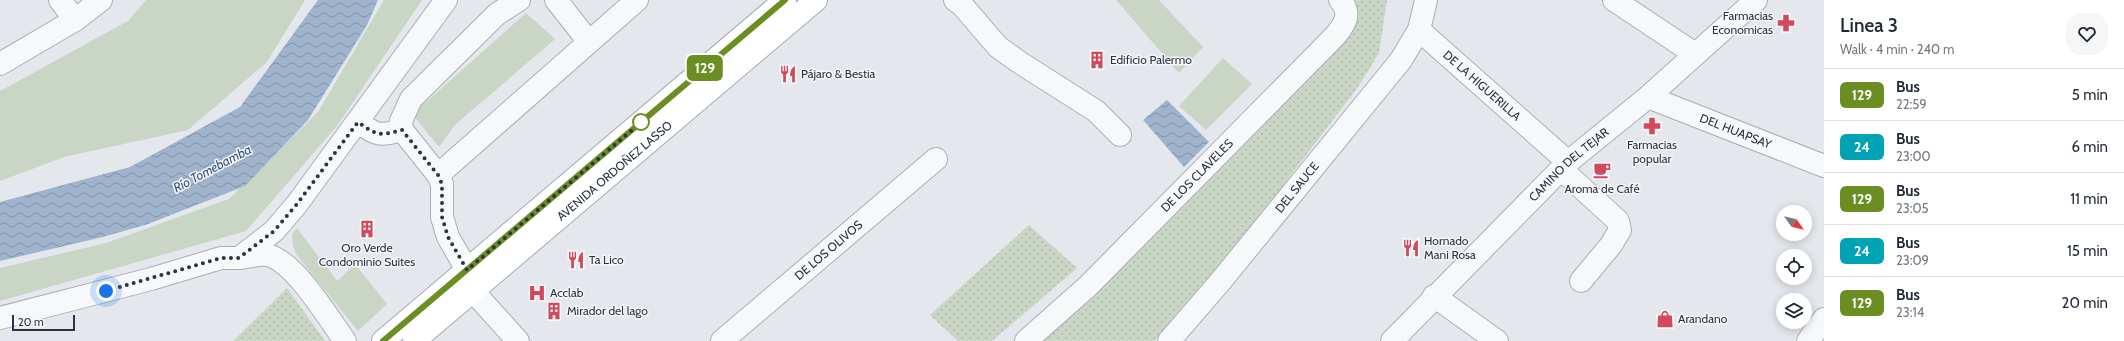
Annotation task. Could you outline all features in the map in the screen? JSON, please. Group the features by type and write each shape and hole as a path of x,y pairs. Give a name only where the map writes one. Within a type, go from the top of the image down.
{"main road":[{"name":"AVENIDA ORDOÑEZ LASSO","path":"414,341 469,280 785,0"},
{"name":"AVENIDA ORDOÑEZ LASSO","path":"383,341 469,280 816,0"}],"street":[{"path":"60,0 75,20"},
{"path":"0,64 75,20 101,0"},
{"path":"239,258 274,231 297,204 446,0"},
{"path":"518,341 469,280 448,237 442,217 442,184 438,175 402,130 401,121 411,100 497,14 519,0"},
{"path":"556,0 589,42"},
{"path":"438,175 637,0"},
{"path":"955,0 962,4 998,47 1018,62 1096,111 1120,135"},
{"name":"DE LOS CLAVELES","path":"1026,341 1088,286 1334,36 1344,25 1347,16 1344,4 1340,0"},
{"path":"1419,30 1426,0"},
{"path":"1614,0 1695,54"},
{"name":"CAMINO DEL TEJAR","path":"1392,341 1434,296 1564,166 1648,97 1756,0"},
{"name":"DE LA HIGUERILLA","path":"1419,30 1564,166 1618,221 1620,230 1611,245 1581,281"},
{"name":"DEL SAUCE","path":"1170,341 1401,60 1419,30"},
{"name":"DEL HUAPSAY","path":"1648,97 1824,166"},
{"path":"358,122 373,133 383,135 402,130"},
{"name":"DE LOS OLIVOS","path":"722,341 936,159"},
{"path":"0,318 151,279 221,258 267,255 286,265 308,289 346,341"},
{"path":"1434,296 1497,341"},
{"path":"1808,341 1824,319"}],"green space":[{"path":"146,0 305,0 267,62 188,130 64,157 0,181 0,91 128,21"},
{"path":"384,0 422,0 337,126 246,231 0,301 0,268 106,243 229,199 318,112"},
{"path":"1116,0 1159,0 1203,47 1179,73"},
{"path":"1355,0 1387,0 1379,53 1358,87 1256,221 1156,339 1154,341 1027,341 1349,36 1355,19"},
{"path":"526,13 555,39 455,125 439,147 405,105 410,97 425,103"},
{"path":"1223,58 1252,84 1206,130 1179,106"},
{"path":"1029,225 1077,268 992,341 958,341 930,315"},
{"path":"297,228 337,281 355,264 387,304 358,331 296,254 293,246 292,234"},
{"path":"287,288 325,341 233,341"}],"water":[{"name":"Río Tomebamba","path":"318,0 378,0 367,25 308,120 245,186 148,224 103,237 0,261 0,202 130,167 240,107"},
{"path":"1167,100 1209,142 1184,167 1143,120"}],"bus line":[{"name":"129","path":"383,341 785,0"}],"place":[{"name":"Farmacias Economicas","path":"1786,23"},
{"name":"Edificio Palermo","path":"1097,60"},
{"name":"Pájaro & Bestia","path":"788,74"},
{"name":"Farmacias popular","path":"1652,126"},
{"name":"Aroma de Café","path":"1602,170"},
{"name":"Oro Verde Condominio Suites","path":"367,229"},
{"name":"Hornado Mani Rosa","path":"1411,248"},
{"name":"Ta Lico","path":"576,260"},
{"name":"Acclab","path":"537,293"},
{"name":"Mirador del lago","path":"554,311"},
{"name":"Arandano","path":"1665,319"}],"route":[{"path":"106,291 221,258 239,258 274,231 297,204 358,122 373,133 383,135 402,130 438,175 442,184 442,217 448,237 467,270 644,120 641,122"}]}
